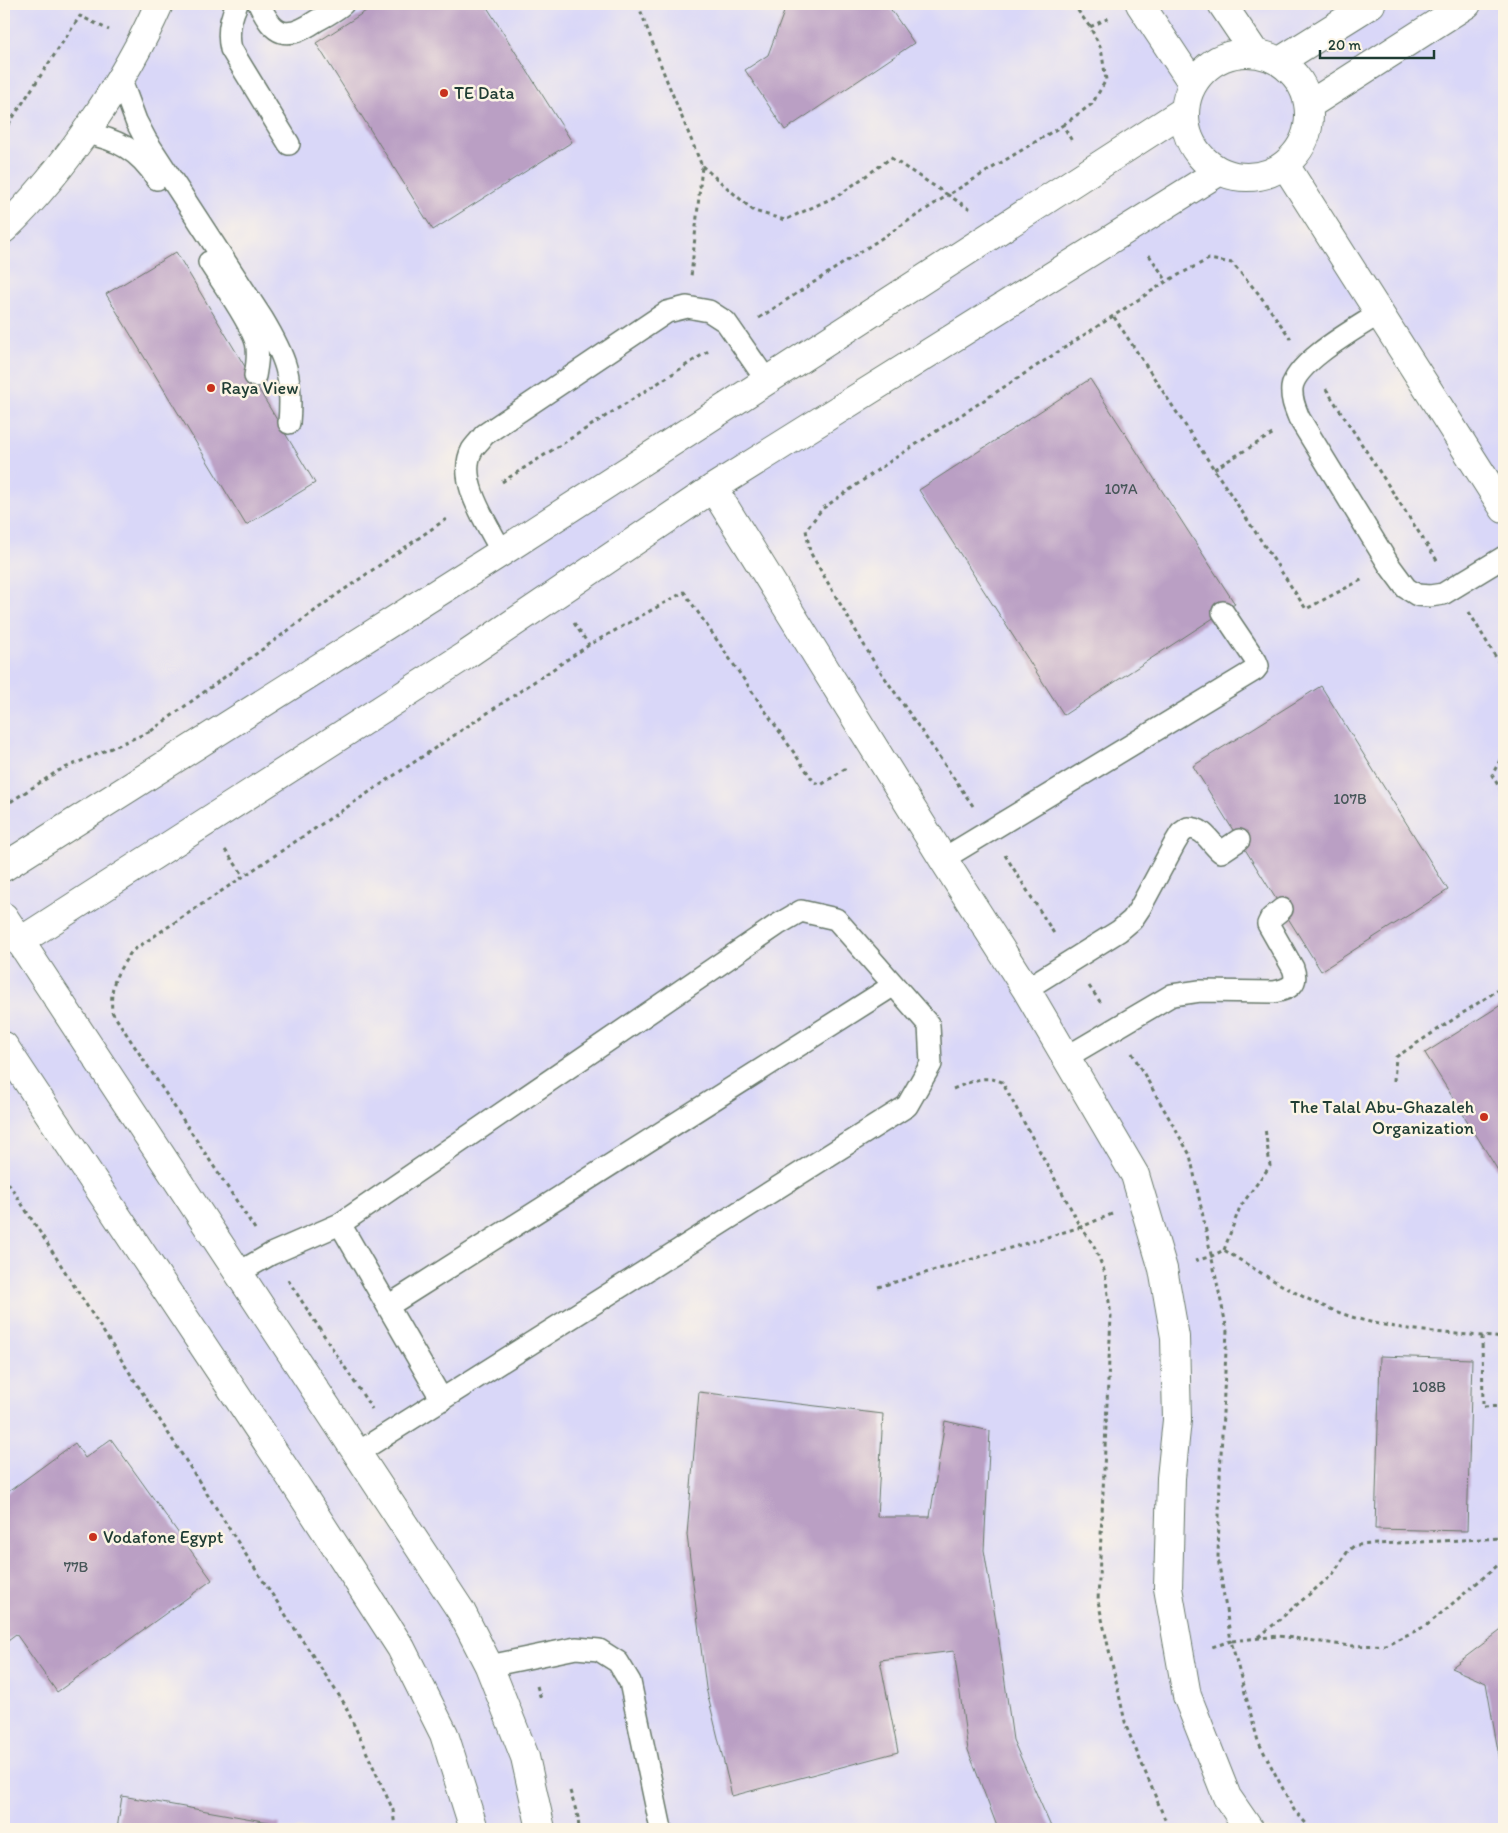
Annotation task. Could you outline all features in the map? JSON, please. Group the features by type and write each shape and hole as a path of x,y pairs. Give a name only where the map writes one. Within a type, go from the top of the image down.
{"street":[{"path":"4,229 50,178 84,132 120,78 158,4"},
{"path":"1140,4 1193,84"},
{"path":"1222,4 1267,57 1294,73 1304,88 1309,105 1309,122 1305,138 1297,153 1285,165 1270,173 1253,177 1236,176 1220,171 1205,161 1193,146 1186,129 1185,110 1193,84 1204,69 1219,59 1237,53 1267,57 1371,4"},
{"path":"1309,105 1467,4"},
{"path":"4,867 502,552 1185,110"},
{"path":"1285,165 1504,509"},
{"path":"19,942 466,655 713,488 1220,171"},
{"path":"713,488 942,859 1026,989 1135,1175 1163,1269 1175,1337 1177,1420 1171,1478 1168,1588 1187,1696 1227,1797 1249,1829"},
{"path":"4,916 19,942 461,1611 489,1666 525,1758 541,1829"},
{"path":"4,1046 299,1490 401,1648 444,1734 474,1829"}],"lane":[{"path":"238,4 229,29 231,50 289,144"},
{"path":"259,4 269,23 279,31 291,33 302,30 343,4"},
{"path":"120,78 146,140 276,342 288,375 291,399 289,423"},
{"path":"84,132 104,137 123,145 149,165 249,326 256,342 258,359 255,376"},
{"path":"502,552 470,490 467,470 472,450 484,435 667,312 688,307 708,311 726,322 767,381"},
{"path":"1380,314 1308,362 1298,373 1292,387 1292,402 1299,418 1389,565 1406,588 1417,594 1430,596 1443,594 1504,558"},
{"path":"942,859 1256,670 1258,666 1256,661 1223,612"},
{"path":"1026,989 1119,931 1132,920 1181,833 1188,828 1196,828 1203,832 1221,852 1239,840"},
{"path":"1066,1058 1172,995 1200,991 1274,992 1284,990 1293,984 1296,976 1293,968 1268,924 1271,918 1282,909"},
{"path":"238,1274 271,1254 340,1224 777,925 801,911 836,919 929,1025 931,1064 907,1106 357,1454"},
{"path":"388,1306 894,985"},
{"path":"340,1224 442,1400"},
{"path":"489,1666 576,1648 599,1650 618,1662 630,1682 661,1829"}],"path":[{"path":"638,4 702,166 754,211 785,220 839,195 891,158 1002,228"},
{"path":"4,806 58,772 151,731 335,596 475,499 948,195 1062,126 1092,104 1106,80 1102,48 1090,27 1073,4"},
{"path":"1090,27 1140,4"},
{"path":"4,131 80,16 138,45"},
{"path":"1062,126 1089,172"},
{"path":"688,307 702,166"},
{"path":"1310,1829 1294,1810 1258,1741 1231,1641 1218,1558 1220,1467 1227,1330 1190,1155 1117,1027 1071,961 989,830 874,662 810,552 806,530 822,509 892,460 1167,281 1209,259 1232,263 1258,293 1308,362 1454,587 1504,671"},
{"path":"1114,317 1306,609 1389,565"},
{"path":"1214,469 1299,418"},
{"path":"388,1434 112,1012 113,985 118,971 132,951 589,645 684,592 814,782 821,785 875,749"},
{"path":"151,731 169,762"},
{"path":"1504,753 1492,775 1504,795"},
{"path":"1394,1081 1396,1057 1504,986"},
{"path":"907,1106 979,1079 991,1077 1002,1082 1081,1227 1094,1246 1105,1273 1111,1316 1098,1601 1126,1726 1170,1829"},
{"path":"1163,1269 1212,1256 1224,1250 1240,1207 1270,1166 1265,1128"},
{"path":"4,1176 248,1558 344,1703 393,1810 395,1829"},
{"path":"878,1287 1081,1227 1143,1202"},
{"path":"1224,1250 1271,1279 1309,1299 1350,1316 1389,1326 1504,1338"},
{"path":"1482,1336 1483,1407 1504,1406"},
{"path":"1259,1638 1334,1574 1348,1551 1355,1545 1504,1538"},
{"path":"1231,1641 1279,1636 1350,1646 1385,1645 1426,1626 1504,1560"},
{"path":"528,1658 543,1704"},
{"path":"569,1789 578,1817 579,1829"}],"shaded area":[{"path":"4,4 1504,4 1504,1829 4,1829"}],"building":[{"name":"TE Data","path":"377,4 485,4 572,142 433,230 316,43"},
{"path":"764,4 887,4 914,43 785,130 745,70 768,55 784,12"},
{"name":"Raya View","path":"176,252 315,483 246,525 106,294"},
{"path":"1090,379 1235,604 1064,715 919,490"},
{"path":"1321,686 1448,890 1321,971 1193,766"},
{"name":"The Talal Abu-Ghazaleh Organization","path":"1504,1003 1504,1180 1425,1053"},
{"path":"1380,1356 1472,1359 1467,1531 1375,1529"},
{"path":"699,1392 883,1414 877,1517 930,1517 945,1421 990,1431 984,1550 1013,1740 1052,1829 998,1829 968,1750 954,1651 880,1660 898,1752 732,1796 706,1688 687,1535"},
{"name":"Vodafone Egypt","path":"111,1439 212,1580 57,1692 16,1634 4,1643 4,1495 75,1443 85,1458"},
{"path":"1504,1628 1503,1779 1486,1683 1451,1668"},
{"path":"122,1796 280,1824 279,1829 117,1829"}],"place":[{"name":"TE Data","path":"444,93"},
{"name":"Raya View","path":"211,388"},
{"name":"The Talal Abu-Ghazaleh Organization","path":"1484,1117"},
{"name":"Vodafone Egypt","path":"93,1537"}]}
